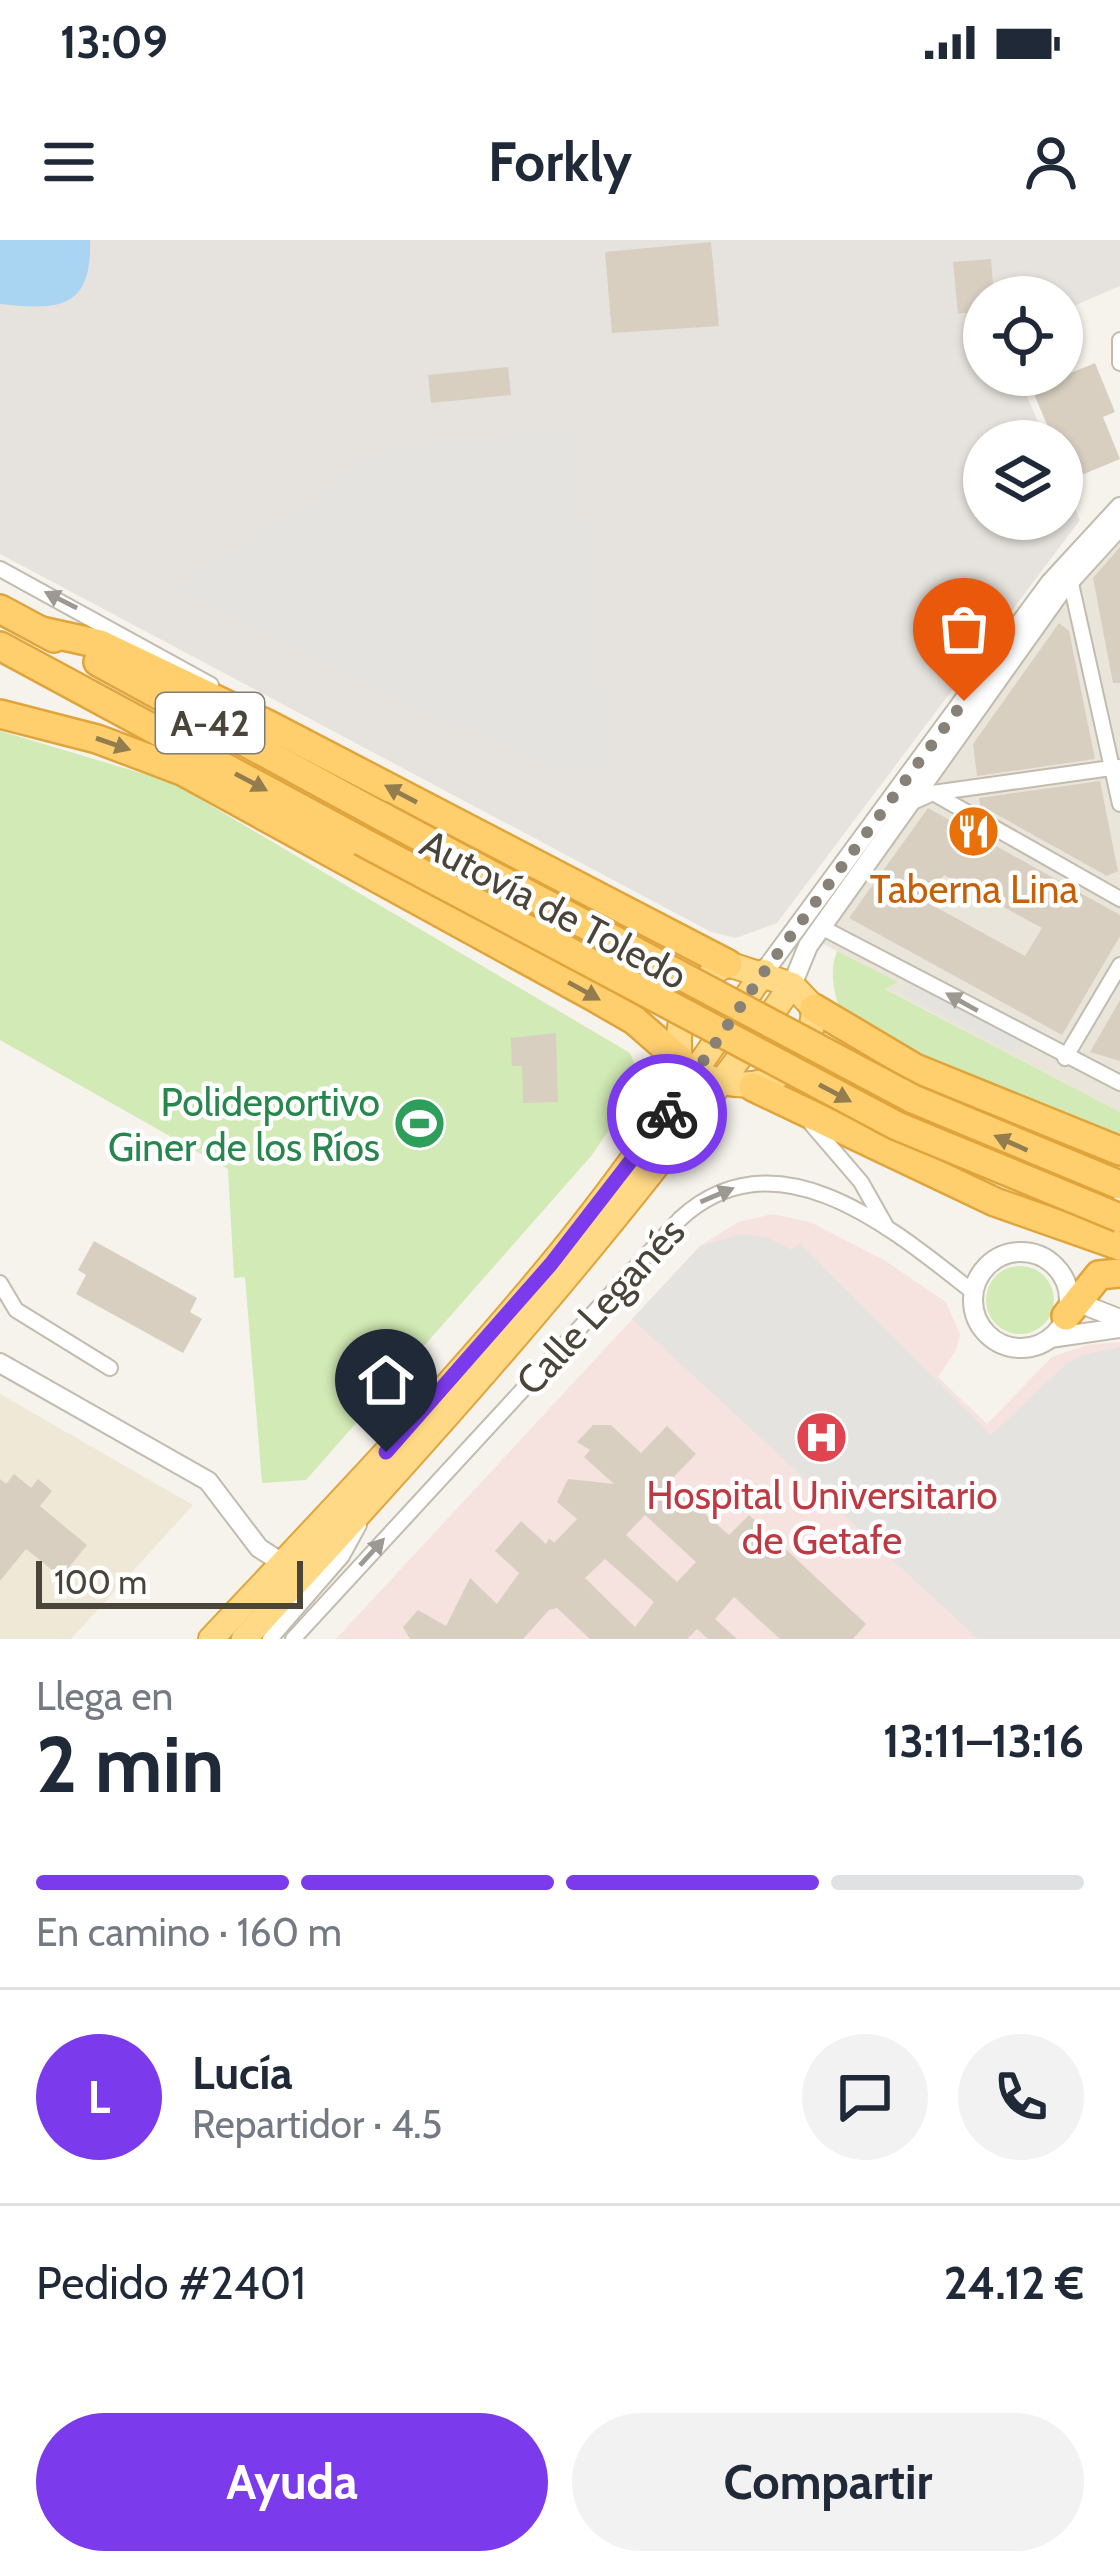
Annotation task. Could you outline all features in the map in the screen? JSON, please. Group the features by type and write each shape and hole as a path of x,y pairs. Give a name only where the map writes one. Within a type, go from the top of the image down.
{"highway":[{"name":"Autovía de Toledo","path":"0,609 913,1099 1120,1184"},
{"path":"41,631 100,644 269,725 728,964 764,972 792,985 814,1008 915,1068 1120,1151"},
{"name":"Autovía de Toledo","path":"0,646 897,1126 1120,1218"},
{"path":"0,714 98,739 204,782 634,1020 687,1066 724,1082 753,1087 995,1202 1120,1246"},
{"name":"Calle Leganés","path":"687,1066 677,1030 685,1005 705,978 728,964"},
{"name":"Calle Leganés","path":"212,1639 520,1302 637,1156 687,1066 764,972"},
{"name":"Calle Leganés","path":"244,1639 512,1346 724,1082 792,985"},
{"path":"753,1087 770,1084 800,1058 814,1027 814,1008"},
{"path":"1065,1314 1099,1275 1120,1273"}],"street":[{"path":"1120,340 1120,363"},
{"name":"Calle Leganés","path":"764,972 1050,583 1120,507"},
{"name":"Calle Leganés","path":"792,985 821,927 910,802 1070,579 1120,526"},
{"path":"0,569 190,670 269,725"},
{"path":"1070,579 1116,767 1120,804"},
{"path":"910,802 933,793 1116,767"},
{"path":"933,793 1120,899"},
{"path":"821,927 1120,1083"},
{"path":"1065,1058 1120,965"},
{"path":"803,1110 862,1182 888,1230"},
{"name":"Calle Leganés","path":"293,1639 698,1203 730,1188 783,1182 822,1191 888,1230 974,1292"},
{"path":"1065,1314 1056,1268 1022,1252 992,1262 974,1292 980,1325 998,1342 1028,1348 1065,1314 1120,1318"},
{"path":"0,1283 16,1310 110,1369"},
{"path":"1065,1314 1120,1328"},
{"path":"0,1363 208,1480 245,1533 280,1564 310,1569"},
{"name":"Calle Leganés","path":"270,1639 342,1556 368,1507"}],"shaded area":[{"path":"0,240 1120,240 1120,286 1083,302 1083,276 963,276 963,396 1027,396 1037,420 963,420 963,540 1065,540 777,923 736,938 711,932 0,554"},
{"path":"576,427 607,764 550,769 169,589 337,484 352,462 389,450"},
{"path":"1120,532 1120,1112 884,988 897,982 812,938"},
{"path":"913,983 1025,1044 1013,1053 901,992"},
{"name":"Hospital Universitario de Getafe","path":"773,1214 810,1222 884,1260 946,1302 960,1334 956,1350 938,1377 987,1424 1052,1357 1087,1345 1120,1342 1120,1639 336,1639 700,1246 738,1222"},
{"path":"741,1234 768,1238 792,1250 800,1243 991,1435 1066,1364 1082,1355 1120,1347 1120,1639 978,1639 632,1319 700,1246"},
{"path":"0,1394 193,1505 71,1639 0,1639"}],"green space":[{"name":"Polideportivo Giner de los Ríos","path":"0,731 171,782 630,1053 638,1071 633,1094 592,1155 306,1480 262,1483 245,1277 234,1278 228,1169 0,1040"},
{"path":"837,951 898,982 885,989 1120,1112 1120,1141 996,1093 844,1020 834,986"},
{"path":"1020,1266 1044,1276 1054,1300 1044,1324 1020,1334 996,1324 986,1300 996,1276"}],"water":[{"path":"0,240 90,240 89,263 78,293 54,305 0,304"}],"building":[{"path":"711,242 719,326 612,333 605,252"},
{"path":"991,259 992,276 963,276 963,313 958,314 953,262"},
{"path":"1095,363 1115,412 1103,417 1120,459 1083,474 1083,420 1045,420 1035,396 1083,396 1083,368"},
{"path":"508,367 511,395 431,403 428,375"},
{"path":"1120,547 1120,683 1113,683 1093,578"},
{"path":"1059,623 1069,631 1095,759 977,776 973,744"},
{"path":"1100,781 1118,871 1107,876 980,805 979,798"},
{"path":"928,808 1120,915 1120,936 1062,1035 849,918","holes":["944,875 1042,928 1025,956 925,901"]},
{"path":"1120,1000 1120,1061 1090,1052"},
{"path":"556,1033 558,1102 523,1103 522,1066 512,1066 511,1038"},
{"path":"94,1241 197,1298 190,1312 202,1319 183,1353 76,1294 86,1275 78,1270"},
{"path":"593,1425 611,1425 641,1453 667,1426 696,1454 669,1482 729,1535 749,1515 866,1624 853,1639 780,1639 734,1597 715,1619 737,1639 708,1639 697,1629 687,1639 590,1639 557,1608 549,1610 523,1639 410,1639 403,1627 418,1610 446,1626 470,1578 497,1604 519,1573 495,1551 521,1521 546,1544 549,1538 554,1543 577,1519 557,1502 568,1479 614,1484 584,1457 590,1450 577,1442","holes":["645,1515 696,1562 677,1582 626,1535","605,1559 654,1602 635,1627 585,1578"]},
{"path":"14,1474 31,1488 38,1479 52,1491 40,1506 87,1545 61,1577 26,1549 0,1581 0,1479 6,1484"}],"way so far":[{"path":"667,1114 764,972 964,701"}],"place":[{"name":"Taberna Lina","path":"974,832"},
{"name":"Polideportivo Giner de los Ríos","path":"419,1124"},
{"name":"Hospital Universitario de Getafe","path":"822,1438"}],"route":[{"path":"386,1452 551,1264 667,1114"}]}
